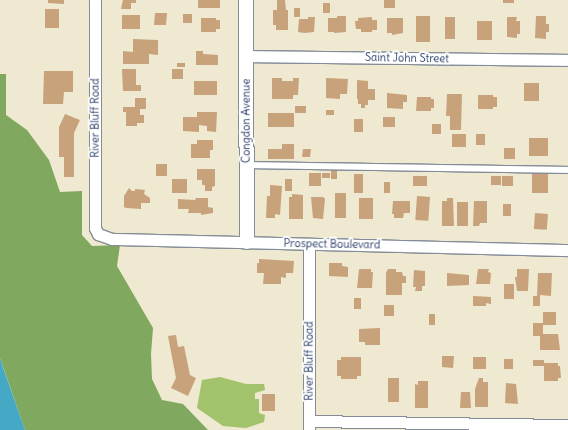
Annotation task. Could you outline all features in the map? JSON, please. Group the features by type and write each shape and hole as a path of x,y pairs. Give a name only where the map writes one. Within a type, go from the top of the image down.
{"street":[{"name":"River Bluff Road","path":"95,0 95,228 98,234"},
{"name":"Congdon Avenue","path":"246,0 247,242"},
{"name":"Saint John Street","path":"246,56 568,60"},
{"name":"Prospect Boulevard","path":"98,234 112,239 568,250"},
{"name":"River Bluff Road","path":"309,244 309,426"},
{"path":"309,426 568,425"}],"lane":[{"path":"246,165 568,170"}],"green space":[{"path":"0,74 6,74 6,115 27,130 49,160 60,192 82,191 82,235 92,246 120,245 117,266 153,328 151,354 152,379 162,400 183,404 208,430 25,430 0,358"},
{"path":"220,377 246,384 264,384 265,390 255,393 255,399 259,399 259,413 265,415 264,422 246,428 223,426 197,408 202,380"}],"water":[{"path":"0,358 5,373 25,430 0,430"}],"building":[{"path":"48,0 64,0 64,4 48,3"},
{"path":"123,0 136,0 136,3 131,3 131,9 121,9"},
{"path":"198,0 220,0 220,8 198,8"},
{"path":"277,0 285,0 286,10 288,10 288,30 276,30 276,25 273,25 273,10 277,10"},
{"path":"384,0 395,0 395,8 384,8"},
{"path":"503,0 514,0 514,3 503,3"},
{"path":"323,3 330,3 330,13 323,13"},
{"path":"294,8 300,8 300,17 294,17"},
{"path":"45,9 59,9 59,28 45,28"},
{"path":"155,13 167,13 166,25 154,25"},
{"path":"183,14 192,14 192,23 183,23"},
{"path":"122,15 140,15 140,29 122,29"},
{"path":"337,16 346,16 346,32 328,32 328,18 337,18"},
{"path":"416,16 430,16 430,42 416,42"},
{"path":"536,16 546,16 546,24 549,24 549,32 546,32 546,39 535,38"},
{"path":"308,17 315,17 314,32 298,32 299,19 308,19"},
{"path":"372,17 372,20 377,20 377,30 372,30 372,32 361,32 361,29 356,29 355,21 358,21 358,18"},
{"path":"445,17 455,17 455,39 445,39"},
{"path":"507,17 517,17 516,21 520,21 520,34 517,34 517,38 507,37"},
{"path":"201,18 216,18 216,20 220,20 220,29 216,29 216,32 201,32"},
{"path":"387,18 403,18 403,33 392,35 392,33 387,33"},
{"path":"477,21 492,21 492,40 477,40"},
{"path":"133,39 158,40 158,55 149,54 149,64 123,64 123,51 133,52"},
{"path":"196,51 203,51 203,54 218,55 218,65 196,65"},
{"path":"177,63 185,63 185,67 177,67"},
{"path":"122,69 136,69 136,85 141,85 141,91 123,91"},
{"path":"172,69 183,69 183,79 172,79"},
{"path":"44,71 73,71 73,92 64,92 63,104 43,104"},
{"path":"272,78 282,78 282,81 293,81 293,78 299,78 298,95 293,95 293,99 272,99"},
{"path":"326,78 348,79 347,94 340,94 340,99 326,98"},
{"path":"357,80 368,81 368,89 375,89 375,100 368,100 368,105 365,105 365,108 361,108 361,104 358,104"},
{"path":"194,81 217,81 217,95 194,95"},
{"path":"524,83 539,83 539,101 524,101"},
{"path":"387,93 407,95 407,102 403,102 403,109 387,108"},
{"path":"447,94 462,94 461,130 450,130 450,116 446,116"},
{"path":"478,95 493,95 493,97 497,97 497,107 493,107 493,109 478,109"},
{"path":"417,97 431,97 431,99 434,99 434,108 431,108 431,111 416,111"},
{"path":"135,98 146,98 146,109 140,109 140,115 144,115 144,123 137,123 137,126 126,126 126,112 123,112 123,107 135,107"},
{"path":"295,106 306,106 306,113 295,113"},
{"path":"326,110 334,110 334,115 326,115"},
{"path":"197,112 217,112 216,132 207,131 207,126 199,125 199,132 183,131 183,117 197,117"},
{"path":"268,113 294,113 294,127 268,127"},
{"path":"65,114 80,120 74,133 74,177 64,177 64,157 59,157 59,127"},
{"path":"383,117 395,117 395,127 383,127"},
{"path":"354,119 363,119 363,132 354,132"},
{"path":"432,124 441,124 441,134 432,134"},
{"path":"452,134 466,134 466,147 452,147"},
{"path":"476,134 485,134 485,145 476,145"},
{"path":"529,138 548,138 548,156 529,156"},
{"path":"197,140 213,140 213,150 210,150 210,158 191,158 191,144 197,144"},
{"path":"282,144 294,144 294,159 268,159 268,149 282,149"},
{"path":"504,148 515,148 515,159 504,159"},
{"path":"303,149 311,149 310,157 302,157"},
{"path":"156,164 167,164 167,176 156,176"},
{"path":"197,169 215,169 215,186 212,187 212,191 205,191 205,185 202,185 202,180 197,180"},
{"path":"331,170 337,170 337,179 331,179"},
{"path":"309,173 321,173 321,186 309,186"},
{"path":"322,173 330,173 330,178 322,178"},
{"path":"532,173 548,173 548,193 532,193"},
{"path":"354,174 363,174 363,193 354,193"},
{"path":"413,176 427,176 427,186 413,186"},
{"path":"491,176 501,176 501,185 491,185"},
{"path":"502,176 513,176 513,186 502,186"},
{"path":"172,179 187,179 187,193 172,193"},
{"path":"285,179 292,179 292,191 285,191"},
{"path":"384,182 390,182 390,193 384,193"},
{"path":"270,185 282,186 280,215 275,214 275,218 266,218 267,196 270,196"},
{"path":"129,188 132,191 135,191 135,189 145,190 144,194 150,198 150,203 141,203 141,209 124,207 124,196"},
{"path":"335,193 346,193 346,218 335,218"},
{"path":"292,194 303,195 303,219 289,219 289,197 292,197"},
{"path":"417,196 430,197 428,221 415,220"},
{"path":"311,197 323,197 325,199 323,219 313,218"},
{"path":"196,198 208,198 208,207 213,208 213,213 201,215 201,213 188,213 189,209 178,209 178,199 195,200"},
{"path":"359,198 373,198 373,219 359,219"},
{"path":"447,198 453,198 454,226 442,226 442,201 447,201"},
{"path":"393,201 410,201 410,213 404,213 403,218 394,218 394,214 392,214"},
{"path":"474,201 487,201 487,223 480,223 479,226 473,226"},
{"path":"457,202 468,202 468,226 457,226"},
{"path":"503,204 511,204 511,216 503,216"},
{"path":"535,213 548,214 547,230 534,229"},
{"path":"259,259 294,261 293,273 286,273 286,278 281,277 281,284 263,284 264,273 257,273 257,263 259,263"},
{"path":"329,263 342,263 342,266 348,267 348,277 329,276"},
{"path":"359,269 371,269 371,272 373,272 372,288 357,288"},
{"path":"388,269 396,269 396,272 402,272 403,276 406,276 406,283 402,283 402,295 386,295 386,273"},
{"path":"478,269 489,269 488,272 491,273 490,284 476,284"},
{"path":"517,269 529,269 528,291 517,291 515,277 517,277"},
{"path":"414,270 425,271 425,286 422,286 422,291 415,291 416,287 413,287"},
{"path":"447,273 469,275 469,285 447,286"},
{"path":"538,273 552,273 551,296 540,295 540,306 533,306 533,296 537,296"},
{"path":"504,284 514,284 514,299 504,299"},
{"path":"473,296 491,297 491,304 486,303 486,306 473,306"},
{"path":"354,298 361,298 361,309 354,309"},
{"path":"384,305 394,305 394,316 384,316"},
{"path":"543,312 556,312 556,325 543,325 543,334 558,334 560,350 540,350 540,336 533,336 533,323 543,323"},
{"path":"429,314 435,314 435,325 429,325"},
{"path":"380,328 380,345 365,345 365,342 359,342 359,329"},
{"path":"176,335 178,347 184,346 190,375 196,378 188,396 171,388 176,378 168,336"},
{"path":"442,356 454,356 453,368 442,367"},
{"path":"341,357 361,357 361,376 357,376 357,379 341,379 341,376 337,376 337,360 341,360"},
{"path":"473,357 486,357 486,369 473,369"},
{"path":"504,359 513,359 513,369 504,369"},
{"path":"533,360 544,360 544,363 558,363 558,366 560,366 561,378 558,378 558,381 544,381 544,366 533,366"},
{"path":"388,378 399,378 399,402 388,402"},
{"path":"479,378 483,378 483,382 488,382 488,407 475,407 475,389"},
{"path":"418,381 428,381 428,408 415,408 415,384 418,385"},
{"path":"506,383 516,384 518,404 505,403"},
{"path":"461,392 470,392 471,408 460,408"},
{"path":"262,394 275,394 275,411 262,411"}]}
